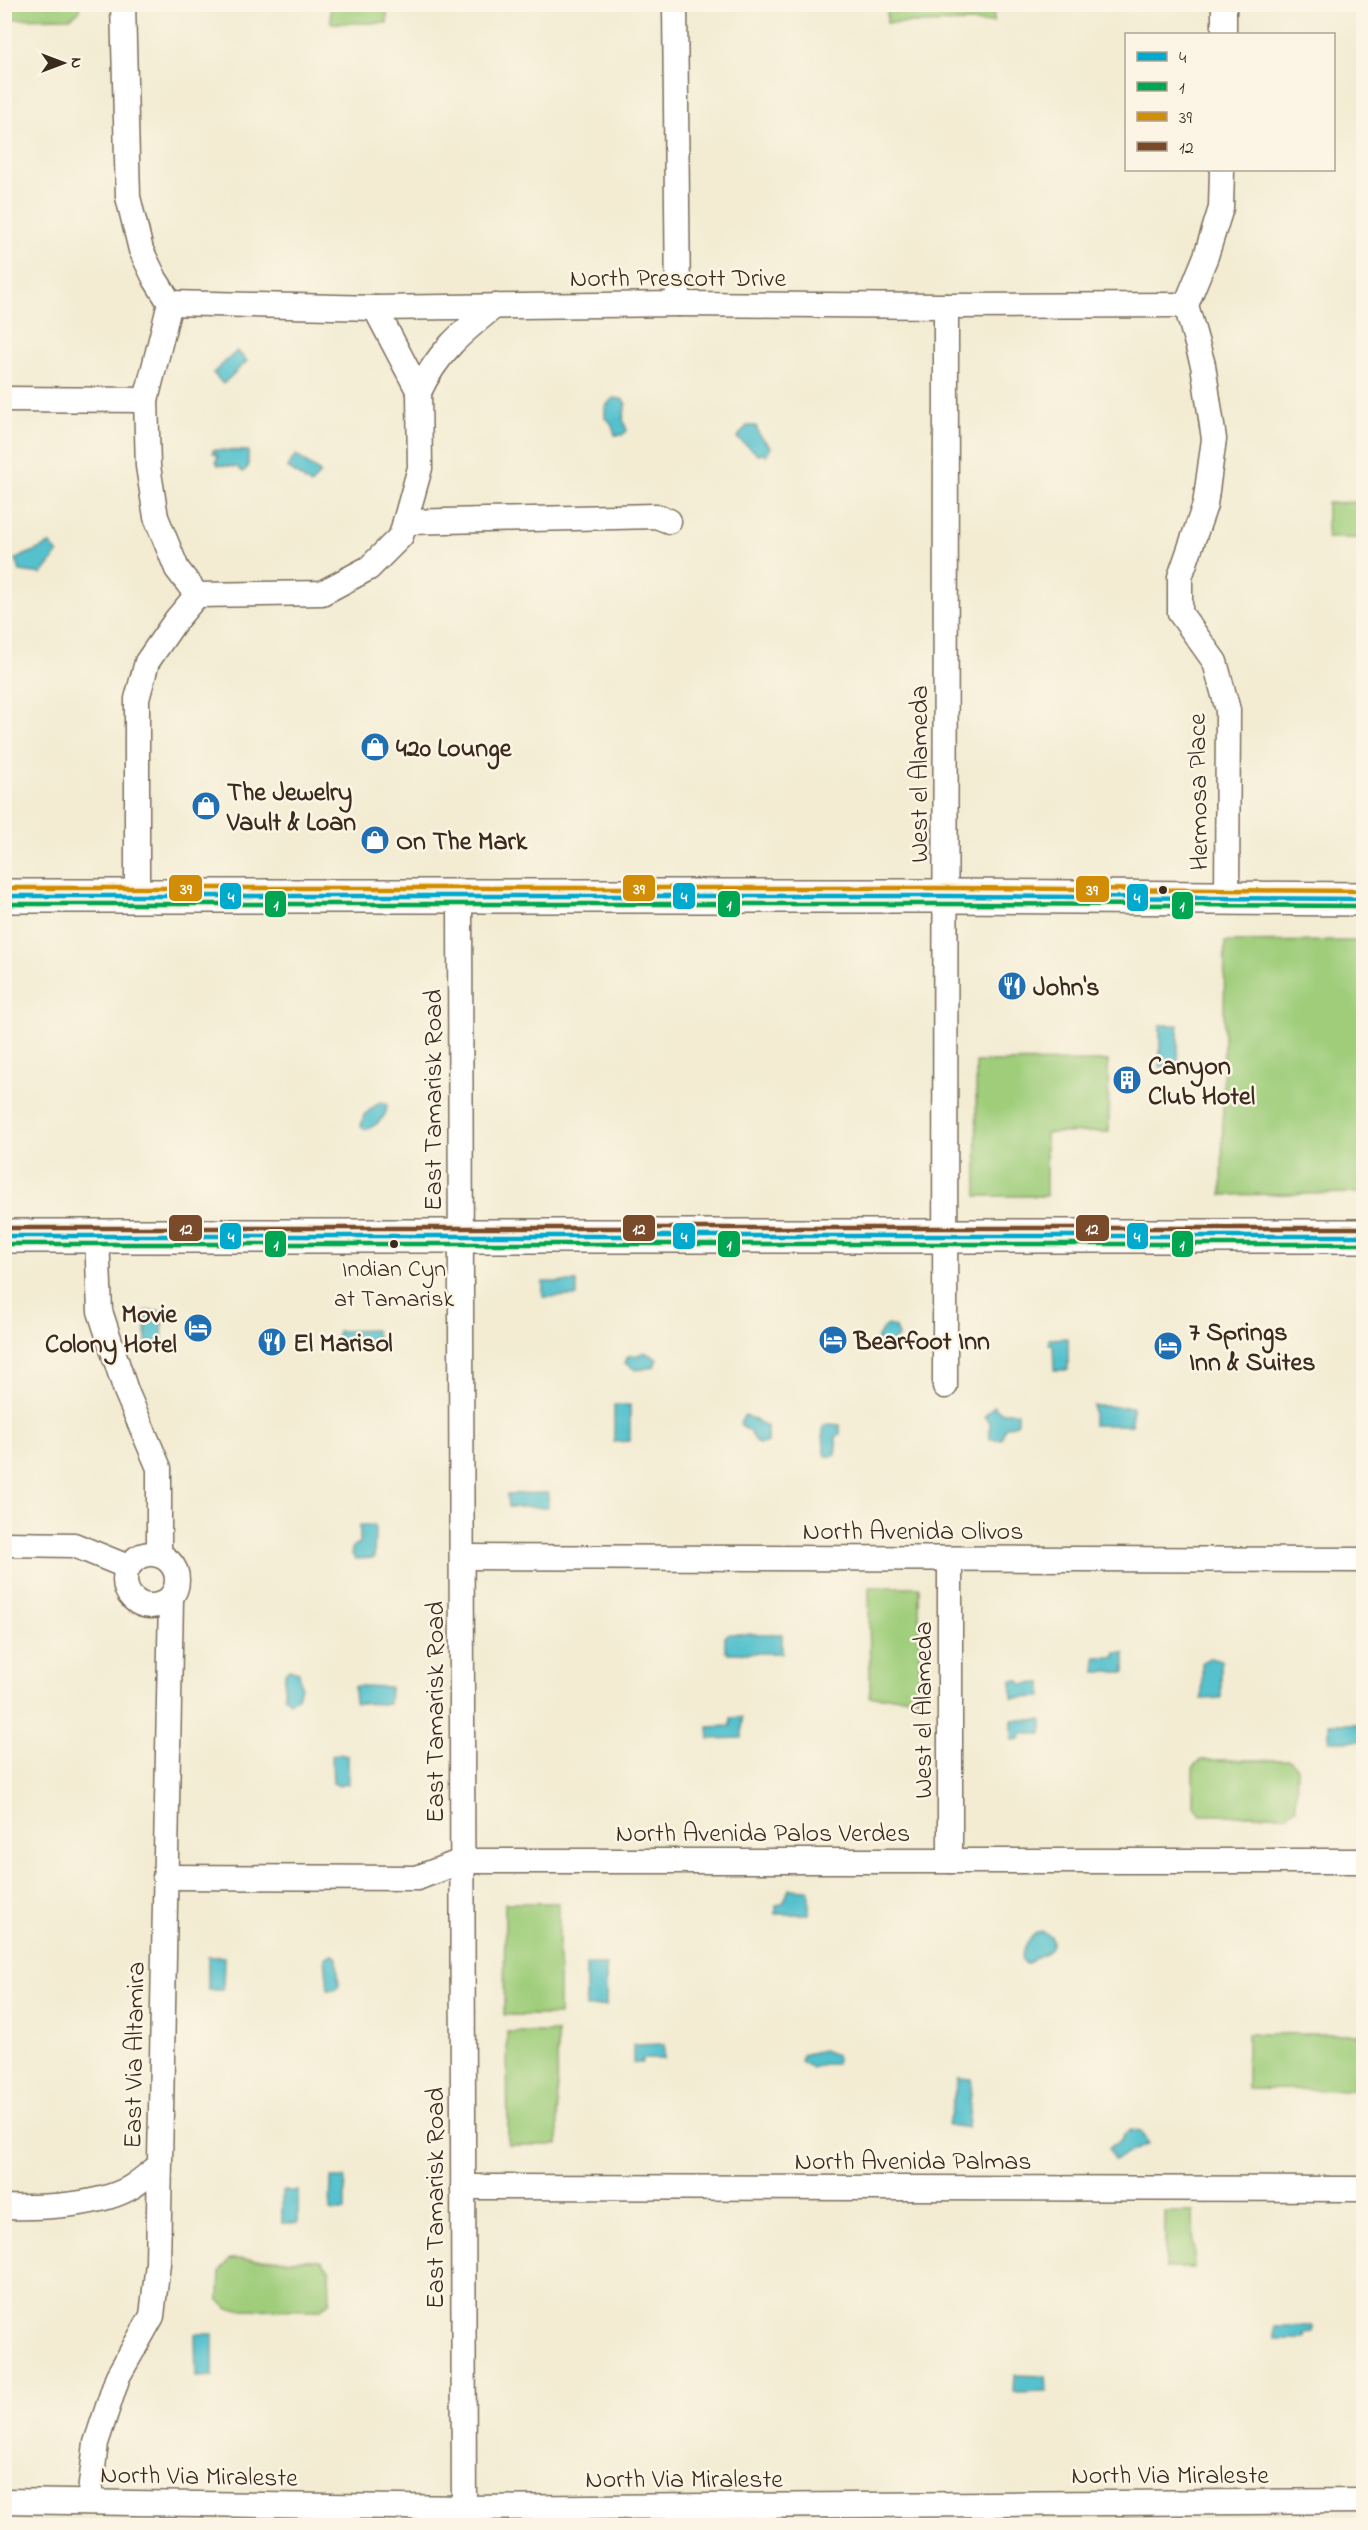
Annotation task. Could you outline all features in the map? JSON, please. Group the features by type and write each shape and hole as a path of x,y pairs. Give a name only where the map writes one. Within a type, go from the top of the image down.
{"main road":[{"path":"4,896 460,898 947,896 1227,900 1364,899"},
{"path":"4,1236 1364,1236"}],"street":[{"path":"123,4 128,197 141,250 170,303 146,400 148,466 156,517 177,569 198,595"},
{"path":"675,4 678,304"},
{"path":"1224,4 1224,33"},
{"path":"1186,305 1206,256 1221,208 1222,171"},
{"name":"North Prescott Drive","path":"170,303 375,308 678,304 1186,305"},
{"name":"Hermosa Place","path":"1186,305 1203,365 1214,439 1205,505 1180,577 1180,613 1215,662 1228,710 1227,900"},
{"path":"419,392 426,378 458,334 495,306"},
{"name":"West el Alameda","path":"945,1386 946,306"},
{"path":"137,898 137,699 147,662 176,620 198,595 322,593 369,568 401,536 420,468 419,392 375,308"},
{"path":"4,399 146,400"},
{"path":"405,522 656,516 669,521"},
{"name":"East Tamarisk Road","path":"460,898 464,2517"},
{"path":"97,1236 100,1311 126,1391 159,1468 159,1555 141,1555 128,1567 124,1584 132,1600 147,1607 164,1603 171,1598"},
{"path":"4,1544 74,1545 128,1567"},
{"name":"East Via Altamira","path":"89,2501 96,2444 114,2388 152,2316 158,2263 168,1689 171,1598 175,1590 176,1573 173,1565 159,1555"},
{"name":"North Avenida Olivos","path":"462,1557 1364,1560"},
{"name":"West el Alameda","path":"950,1558 950,1861"},
{"name":"North Avenida Palos Verdes","path":"165,1877 417,1878 462,1861 1364,1861"},
{"path":"4,2207 29,2208 85,2203 131,2187 159,2166"},
{"name":"North Avenida Palmas","path":"463,2187 1364,2189"},
{"name":"North Via Miraleste","path":"4,2501 89,2501 464,2517 1364,2501"}],"green space":[{"path":"4,5 79,5 80,11 70,18 5,19"},
{"path":"330,5 387,5 387,23 331,23"},
{"path":"887,5 994,5 994,22 887,23"},
{"path":"1363,502 1363,538 1327,538 1327,503"},
{"path":"1363,941 1363,1193 1222,1195 1225,942"},
{"path":"1108,1061 1109,1132 1046,1133 1046,1196 977,1196 976,1062"},
{"path":"869,1587 919,1587 920,1697 870,1697"},
{"path":"1201,1760 1290,1760 1297,1768 1296,1808 1287,1815 1201,1815 1193,1805 1193,1766"},
{"path":"505,1903 559,1903 559,2015 504,2015"},
{"path":"507,2032 557,2032 558,2145 508,2145"},
{"path":"1247,2034 1358,2034 1358,2090 1247,2089"},
{"path":"1165,2212 1193,2212 1194,2268 1165,2268"},
{"path":"230,2259 321,2260 329,2269 330,2301 320,2310 228,2309 219,2300 220,2272"}],"water":[{"path":"237,351 247,361 223,384 213,373"},
{"path":"613,398 622,399 626,404 623,419 627,431 622,435 615,435 611,423 605,418 605,407"},
{"path":"747,426 756,426 759,435 771,447 766,455 762,452 759,455 737,438"},
{"path":"213,450 248,451 248,467 243,472 237,467 218,465 216,461 218,456 213,453"},
{"path":"296,455 320,473 311,485 287,467"},
{"path":"50,544 58,553 42,574 20,571 16,559"},
{"path":"1160,1025 1178,1025 1178,1067 1160,1067"},
{"path":"380,1102 387,1104 386,1113 377,1123 365,1129 361,1126 364,1115"},
{"path":"543,1282 577,1282 577,1296 543,1297"},
{"path":"146,1311 163,1311 162,1345 146,1346"},
{"path":"888,1325 896,1328 899,1336 883,1352 876,1351 874,1344 884,1327"},
{"path":"375,1330 378,1339 375,1347 338,1347 336,1343 338,1331"},
{"path":"1068,1338 1068,1370 1054,1370 1053,1344 1049,1344 1049,1339"},
{"path":"644,1352 657,1358 654,1367 636,1370 625,1363 628,1356"},
{"path":"614,1405 630,1405 630,1441 614,1442"},
{"path":"994,1406 1001,1412 1017,1412 1017,1424 1006,1427 1001,1439 990,1439 990,1422 984,1417"},
{"path":"1093,1406 1132,1407 1132,1425 1093,1425"},
{"path":"745,1415 767,1426 767,1443 758,1444 749,1431 741,1426"},
{"path":"827,1424 840,1425 834,1456 826,1456 824,1453 823,1427"},
{"path":"548,1493 548,1507 508,1507 507,1494"},
{"path":"360,1525 375,1525 374,1558 355,1559 352,1554 352,1547 360,1543"},
{"path":"728,1634 782,1634 782,1653 728,1653 725,1650 725,1637"},
{"path":"1116,1653 1125,1653 1125,1672 1096,1672 1095,1657 1115,1657"},
{"path":"1210,1658 1221,1661 1221,1698 1202,1699 1202,1662"},
{"path":"289,1669 299,1672 301,1686 298,1697 290,1702 284,1696 285,1673"},
{"path":"1012,1680 1020,1680 1021,1684 1042,1683 1042,1697 1012,1698"},
{"path":"354,1687 390,1687 389,1704 355,1703"},
{"path":"742,1717 742,1738 709,1739 708,1727 731,1726 731,1718"},
{"path":"1012,1720 1042,1720 1042,1734 1021,1734 1020,1739 1012,1740"},
{"path":"1329,1724 1363,1724 1363,1741 1329,1741"},
{"path":"339,1754 348,1756 348,1784 339,1786 333,1783 332,1756"},
{"path":"789,1889 809,1890 809,1914 776,1914 776,1905 783,1904"},
{"path":"1041,1931 1051,1936 1051,1947 1046,1953 1025,1964 1021,1959 1025,1946 1033,1936"},
{"path":"332,1954 337,1958 339,1986 335,1990 328,1990 325,1958"},
{"path":"208,1957 224,1957 223,1990 208,1990"},
{"path":"586,1965 606,1965 606,2006 586,2007"},
{"path":"664,2044 664,2059 642,2059 642,2063 633,2063 633,2045"},
{"path":"823,2050 836,2055 836,2064 823,2064 812,2068 800,2061 802,2055"},
{"path":"958,2078 972,2079 968,2128 948,2125"},
{"path":"1131,2130 1141,2132 1148,2144 1114,2160 1109,2147 1122,2140 1124,2134"},
{"path":"331,2178 345,2178 345,2211 330,2211"},
{"path":"282,2191 298,2191 298,2223 282,2223"},
{"path":"1275,2326 1313,2326 1313,2333 1305,2334 1305,2339 1275,2339"},
{"path":"195,2334 213,2334 213,2376 196,2377"},
{"path":"1014,2375 1046,2376 1047,2391 1013,2392"}],"transit line":[{"name":"39","path":"4,888 947,888 1364,891"},
{"name":"4","path":"4,896 947,896 1364,899"},
{"name":"1","path":"4,904 1364,906"},
{"name":"12","path":"4,1228 1364,1228"},
{"name":"4","path":"4,1236 1364,1236"},
{"name":"1","path":"4,1244 1364,1244"}],"place":[{"name":"420 Lounge","path":"375,747"},
{"name":"The Jewelry Vault & Loan","path":"206,806"},
{"name":"On The Mark","path":"375,840"},
{"name":"John's","path":"1012,986"},
{"name":"Canyon Club Hotel","path":"1127,1080"},
{"name":"Indian Cyn at Tamarisk","path":"394,1244"},
{"name":"Movie Colony Hotel","path":"198,1328"},
{"name":"Bearfoot Inn","path":"833,1340"},
{"name":"El Marisol","path":"272,1342"},
{"name":"7 Springs Inn & Suites","path":"1168,1346"}]}
